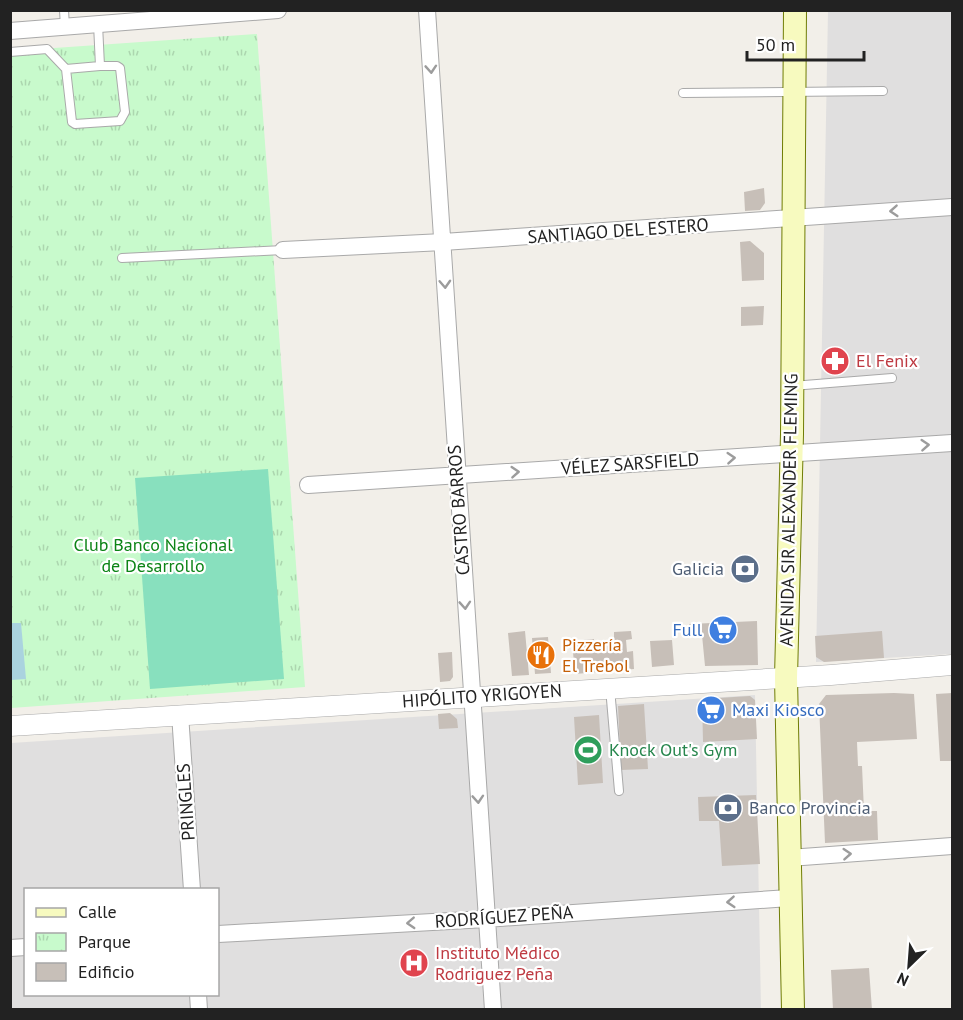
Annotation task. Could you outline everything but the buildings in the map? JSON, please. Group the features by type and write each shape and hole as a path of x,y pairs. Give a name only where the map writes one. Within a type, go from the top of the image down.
{"main road":[{"name":"AVENIDA SIR ALEXANDER FLEMING","path":"793,1010 786,678 792,386 795,10"}],"street":[{"path":"10,31 65,19 98,24 278,10"},
{"name":"CASTRO BARROS","path":"427,10 493,1010"},
{"name":"SANTIAGO DEL ESTERO","path":"283,250 443,242 952,207"},
{"name":"VÉLEZ SARSFIELD","path":"308,485 952,443"},
{"name":"HIPÓLITO YRIGOYEN","path":"10,726 786,678 952,665"},
{"name":"PRINGLES","path":"180,714 192,888"},
{"path":"789,858 952,846"},
{"name":"RODRÍGUEZ PEÑA","path":"219,934 486,919 789,898"}],"lane":[{"path":"98,24 100,66"},
{"path":"10,52 46,49 66,69 72,122 75,124 120,121 125,112 120,68 100,66 66,69"},
{"path":"684,93 882,91"},
{"path":"122,258 283,250"},
{"path":"792,386 892,378"},
{"path":"610,688 619,791"}],"shaded area":[{"path":"828,11 952,11 952,654 816,662"},
{"path":"755,695 761,1009 11,1010 11,743"}],"green space":[{"name":"Club Banco Nacional de Desarrollo","path":"257,34 305,687 11,708 11,51"},
{"path":"268,469 284,679 150,689 135,478"}],"water":[{"path":"11,623 21,623 26,679 11,680"}],"place":[{"name":"El Fenix","path":"835,361"},
{"name":"Galicia","path":"745,569"},
{"name":"Full","path":"723,630"},
{"name":"Pizzería El Trebol","path":"541,655"},
{"name":"Maxi Kiosco","path":"711,710"},
{"name":"Knock Out's Gym","path":"588,750"},
{"name":"Banco Provincia","path":"728,808"},
{"name":"Instituto Médico Rodriguez Peña","path":"414,963"}]}
